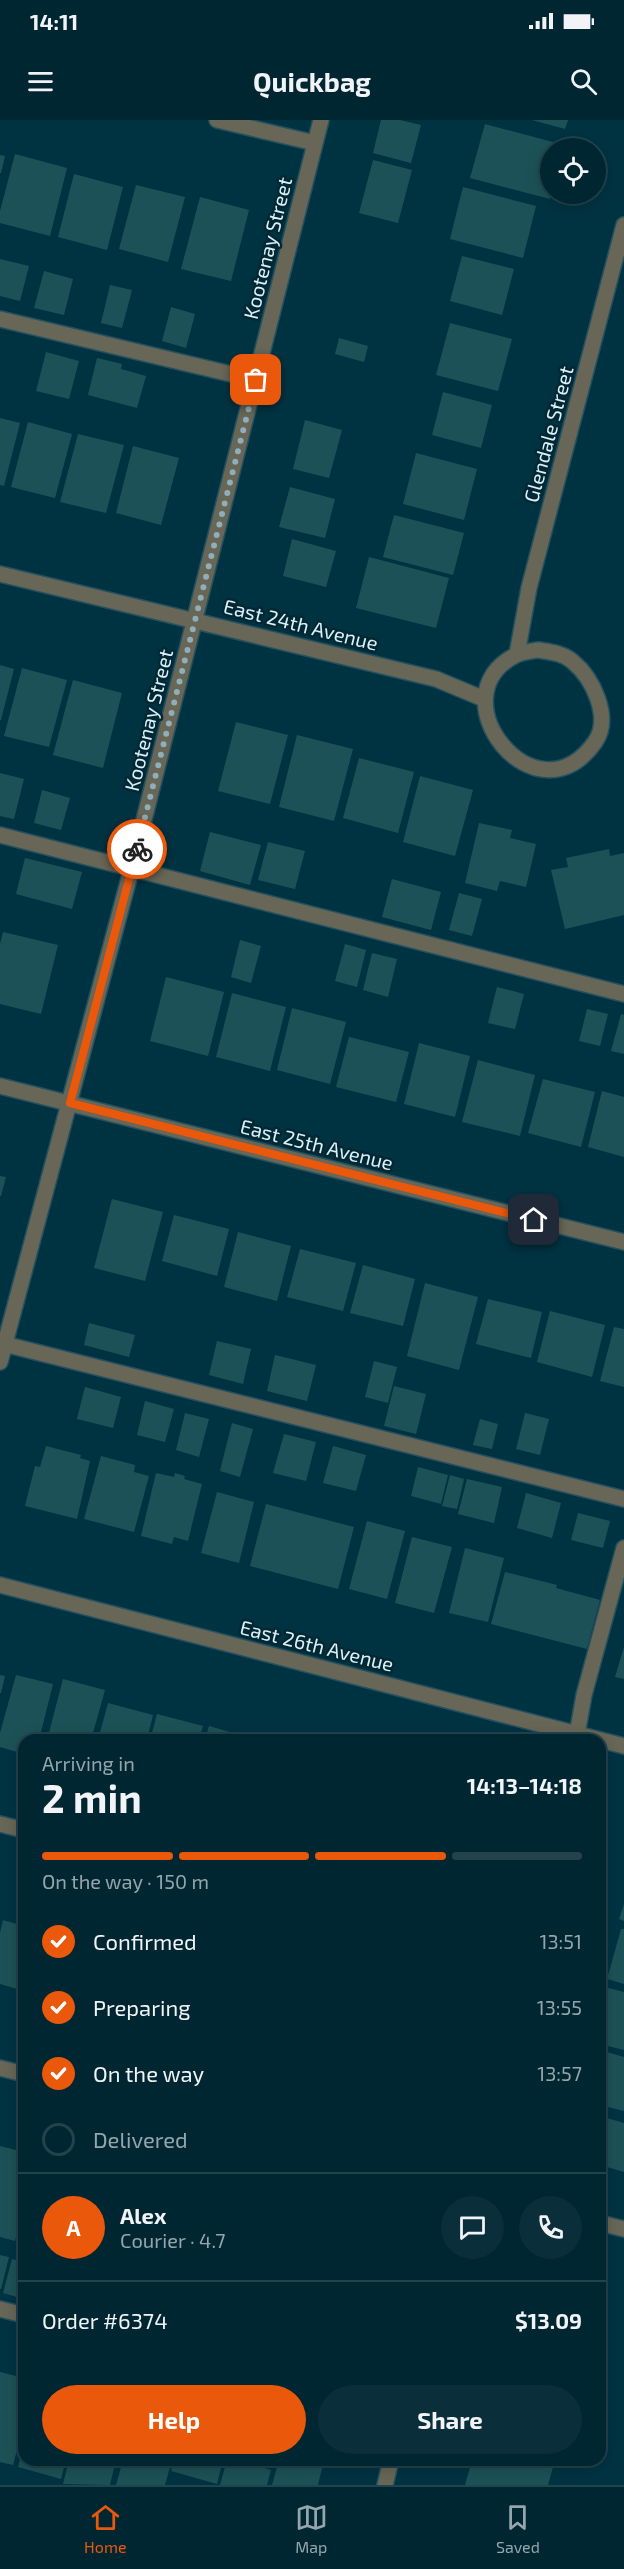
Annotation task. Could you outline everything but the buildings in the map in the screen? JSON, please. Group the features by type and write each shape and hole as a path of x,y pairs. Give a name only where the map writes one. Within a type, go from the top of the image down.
{"street":[{"path":"217,120 315,143"},
{"name":"Kootenay Street","path":"0,1362 2,1343 70,1103 132,867 321,120"},
{"name":"Glendale Street","path":"517,654 529,588 624,225"},
{"path":"0,319 256,380"},
{"name":"East 24th Avenue","path":"0,574 436,679 484,699"},
{"path":"538,650 560,654 573,662 599,697 603,718 598,739 585,756 566,768 545,770 524,765 507,751 487,720 484,699 490,680 501,665 517,654 538,650"},
{"path":"0,835 624,994"},
{"name":"East 25th Avenue","path":"0,1086 624,1242"},
{"path":"2,1343 624,1499"},
{"path":"578,1734 584,1695 624,1548"},
{"name":"East 26th Avenue","path":"0,1585 566,1734"},
{"name":"East 26th Avenue","path":"606,1743 624,1746"},
{"path":"0,1824 18,1828"},
{"path":"0,2068 18,2072"},
{"path":"606,2224 624,2229"},
{"path":"0,2309 18,2314"},
{"path":"384,2485 389,2466"}],"way so far":[{"path":"137,849 256,380"}],"route":[{"path":"137,849 70,1103 534,1220"}]}
